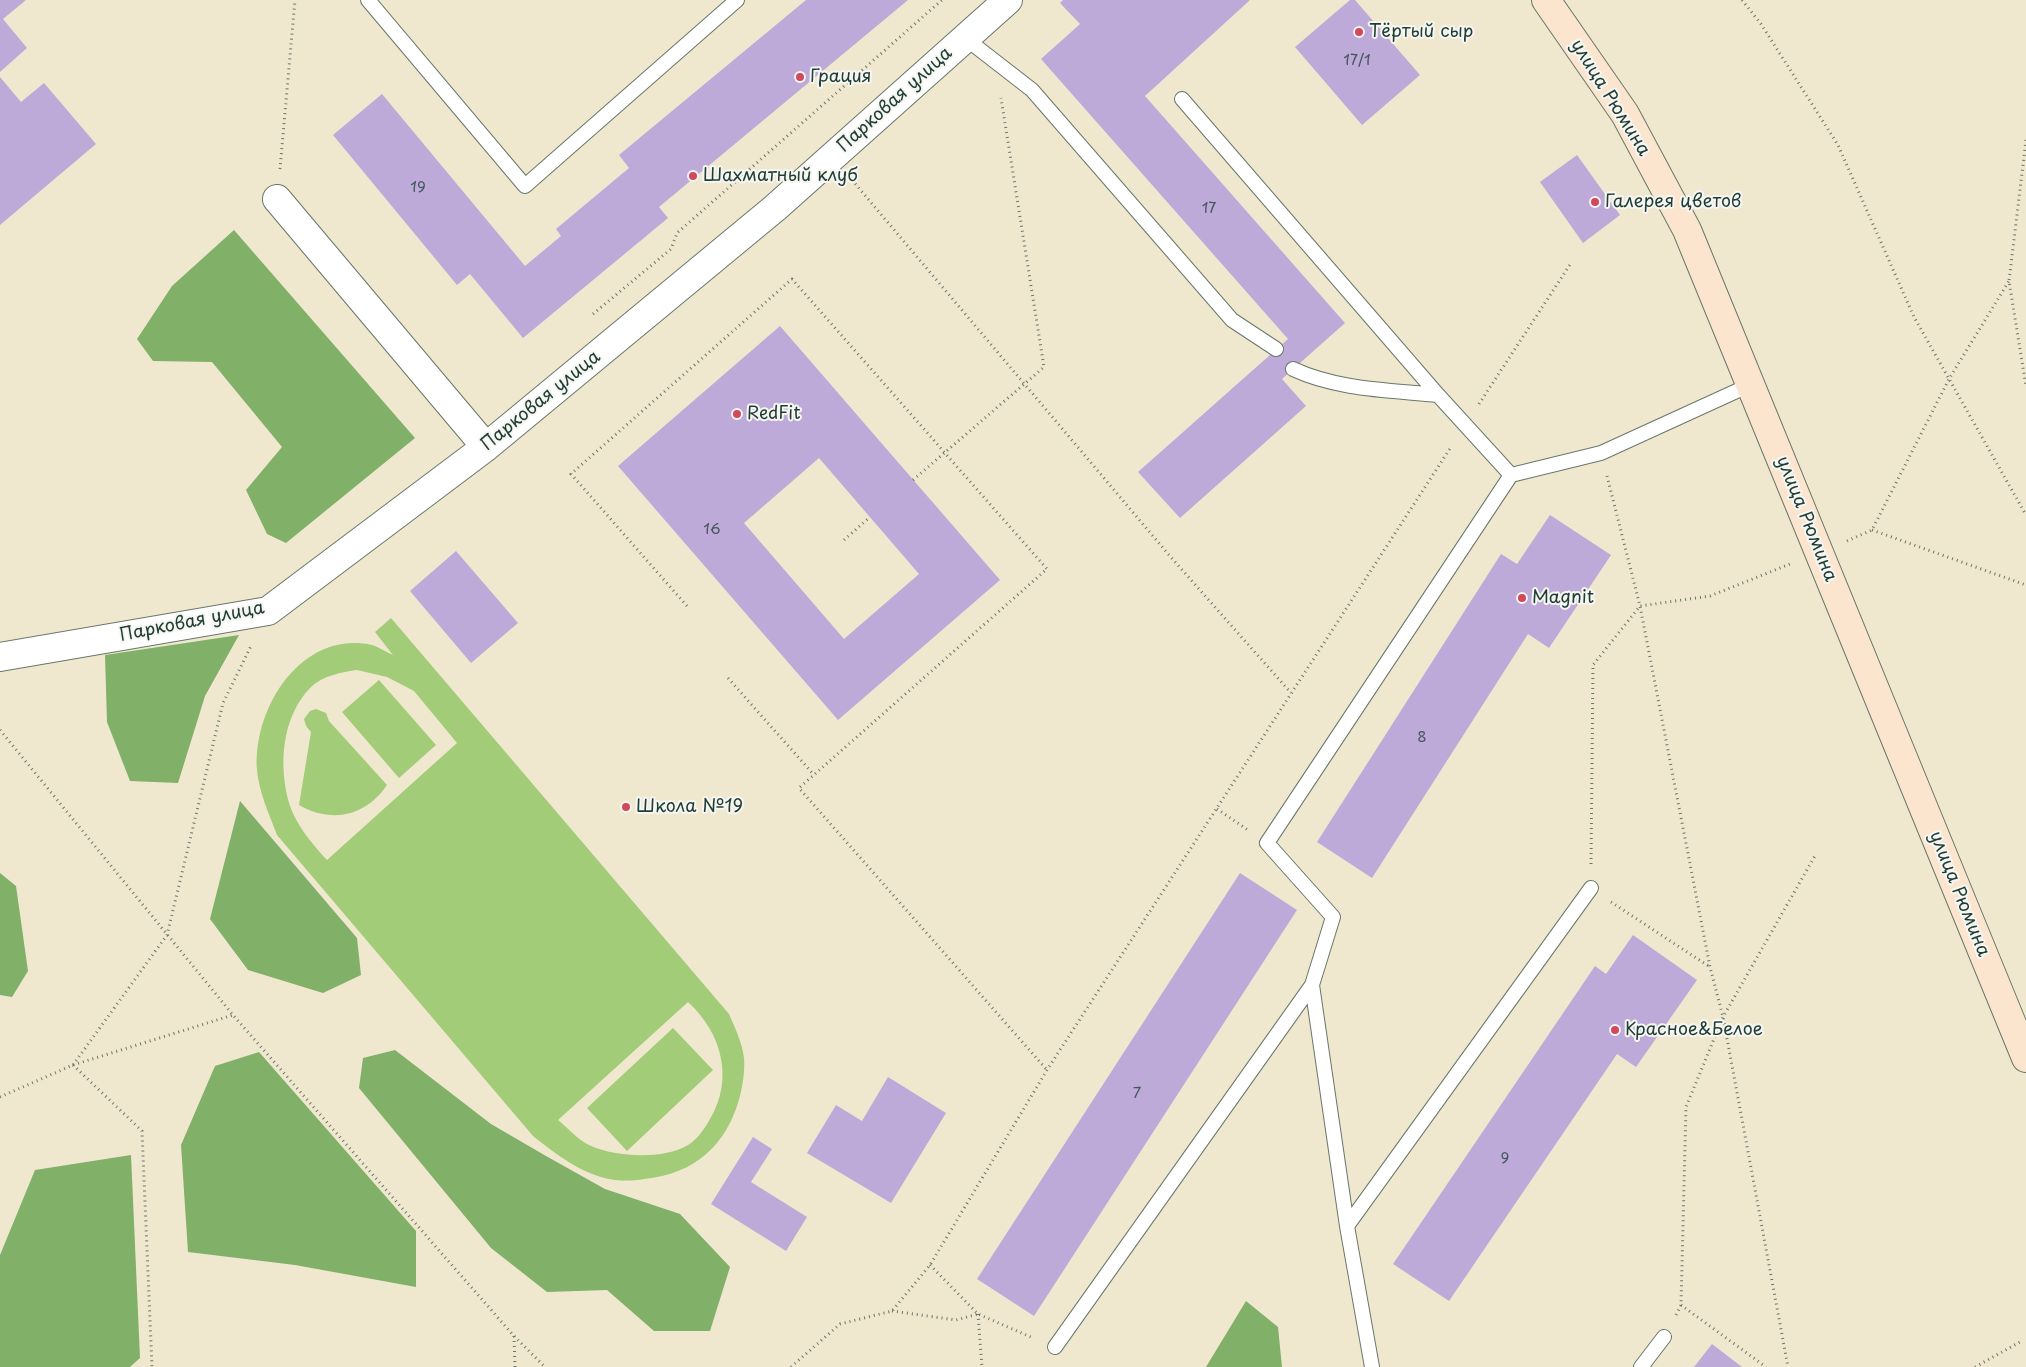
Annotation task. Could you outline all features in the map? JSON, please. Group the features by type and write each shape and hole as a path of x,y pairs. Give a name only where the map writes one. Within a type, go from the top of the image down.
{"main road":[{"name":"улица Рюмина","path":"1546,0 1625,114 1687,230 1752,384 1818,552 2026,1058"}],"street":[{"name":"Парковая улица","path":"0,657 268,610 486,447 775,208 1006,1"},
{"path":"277,200 486,447"}],"lane":[{"path":"368,0 525,186 737,0"},
{"path":"965,38 1032,90 1232,320 1276,349"},
{"path":"1182,99 1438,395 1511,475"},
{"path":"1293,369 1310,377 1352,387 1438,395"},
{"path":"1056,1348 1312,985 1333,917 1267,843 1511,475 1601,453 1752,384"},
{"path":"1347,1226 1591,888"},
{"path":"1312,985 1347,1226 1372,1367"},
{"path":"1641,1367 1664,1337"}],"path":[{"path":"277,200 295,0"},
{"path":"589,318 671,249 677,233 942,0"},
{"path":"1742,0 1761,24 1838,145 1914,317 2026,516"},
{"path":"914,480 1044,367 995,61"},
{"path":"2026,140 2009,281 2026,386"},
{"path":"832,156 1169,555 1291,693"},
{"path":"892,1311 930,1265 1047,1070 1571,263"},
{"path":"688,606 571,474 792,280 1047,570 799,788 1047,1070"},
{"path":"2009,281 1949,379 1872,530 2026,585"},
{"path":"1601,453 1640,606 1710,967 1723,1017 1788,1367"},
{"path":"844,540 870,518"},
{"path":"1710,967 1591,888 1593,665 1640,606 1710,596 1818,552"},
{"path":"73,1065 167,935 223,703 268,610"},
{"path":"728,678 814,775"},
{"path":"0,730 234,1015 514,1336 545,1367"},
{"path":"1217,809 1267,843"},
{"path":"1664,1337 1681,1305 1686,1106 1723,1017 1816,854"},
{"path":"0,1097 73,1065 234,1015"},
{"path":"73,1065 142,1132 152,1367"},
{"path":"930,1265 978,1314 1056,1348"},
{"path":"1681,1305 1766,1367"},
{"path":"791,1367 840,1324 892,1311 956,1320 978,1314"},
{"path":"978,1314 982,1367"},
{"path":"514,1336 515,1367"},
{"path":"1975,1367 2020,1342"}],"green space":[{"path":"234,230 415,438 286,543 267,534 246,490 282,447 212,362 153,361 137,339 172,286"},
{"path":"391,618 729,1014 740,1041 744,1058 744,1077 740,1096 727,1129 706,1154 693,1163 679,1171 662,1176 640,1180 609,1179 578,1168 533,1136 277,835 262,795 257,770 258,746 263,722 273,699 287,678 304,661 324,649 347,643 372,645 393,655 375,632","holes":["357,670 387,677 414,691 457,743 327,860 301,828 290,806 284,776 285,744 293,713 311,687 326,677","688,1002 700,1014 716,1042 721,1057 723,1073 717,1104 706,1126 695,1140 678,1150 666,1153 653,1155 613,1153 587,1144 558,1120"]},
{"path":"239,635 205,696 178,783 130,781 107,722 105,655"},
{"path":"379,680 436,745 399,778 342,712"},
{"path":"316,709 326,713 329,721 387,785 379,796 359,810 348,814 324,814 311,811 299,805 311,732 306,726 304,719 310,711"},
{"path":"240,801 357,938 361,975 323,993 248,970 210,919"},
{"path":"0,873 16,886 28,971 12,997 0,995"},
{"path":"673,1028 713,1070 627,1151 587,1108"},
{"path":"395,1050 491,1124 546,1156 605,1189 680,1214 730,1267 710,1331 654,1331 607,1290 547,1292 491,1248 359,1088 363,1058"},
{"path":"259,1052 416,1231 416,1287 295,1265 188,1252 181,1145 215,1066"},
{"path":"131,1155 140,1358 130,1367 0,1367 0,1255 35,1170"},
{"path":"1246,1301 1278,1327 1282,1367 1206,1367"}],"building":[{"path":"0,0 26,0 3,19 27,48 0,72"},
{"path":"806,0 908,0 659,207 668,218 523,338 470,274 457,285 333,135 382,94 525,266 561,236 556,229 629,168 619,155"},
{"path":"1063,0 1250,0 1145,96 1345,323 1282,379 1306,406 1180,518 1138,472 1288,339 1041,59 1080,24 1060,3"},
{"path":"1350,0 1355,0 1420,75 1362,125 1295,47"},
{"path":"0,77 21,102 44,83 96,144 0,225"},
{"path":"1577,155 1620,215 1583,243 1540,182"},
{"path":"780,326 1000,580 838,720 618,466","holes":["819,458 919,574 844,639 744,523"]},
{"path":"1550,515 1611,555 1549,648 1528,634 1372,878 1317,842 1501,554 1517,564"},
{"path":"456,551 518,623 471,663 410,591"},
{"path":"1240,873 1297,910 1034,1316 977,1279"},
{"path":"1633,935 1697,980 1636,1067 1617,1054 1449,1301 1393,1264 1595,966 1606,974"},
{"path":"888,1077 946,1113 891,1203 807,1153 836,1105 862,1121"},
{"path":"753,1137 772,1149 751,1182 807,1217 786,1251 711,1204"},
{"path":"1712,1344 1742,1367 1694,1367"}],"place":[{"name":"Тёртый сыр","path":"1359,32"},
{"name":"Грация","path":"800,77"},
{"name":"Шахматный клуб","path":"693,176"},
{"name":"Галерея цветов","path":"1595,202"},
{"name":"RedFit","path":"737,414"},
{"name":"Magnit","path":"1522,598"},
{"name":"Школа №19","path":"626,807"},
{"name":"Красное&Белое","path":"1615,1030"}]}
